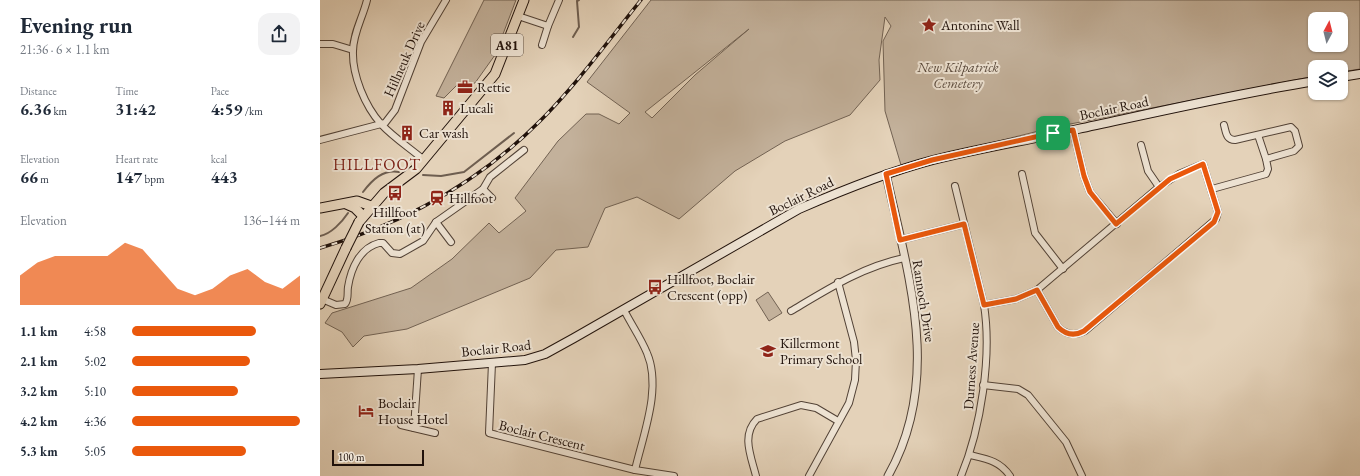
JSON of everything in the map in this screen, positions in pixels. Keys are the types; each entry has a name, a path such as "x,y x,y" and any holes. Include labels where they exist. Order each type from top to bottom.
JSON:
{"main road":[{"name":"A81","path":"321,302 361,219 384,193 411,174 424,160 495,74 524,0"},
{"path":"1348,76 1360,74"},
{"name":"Boclair Road","path":"320,374 418,369 492,363 539,357 624,310 799,209 838,191 932,160 1259,90 1308,82"},
{"path":"320,208 357,201 371,206"},
{"path":"346,204 355,208 361,219"}],"street":[{"path":"367,0 353,50 354,68 360,86 366,101 381,124 424,160"},
{"name":"Hillneuk Drive","path":"381,124 385,123 395,110 422,42 445,0"},
{"path":"542,45 559,0"},
{"path":"518,16 548,26"},
{"path":"320,44 333,44 353,50"},
{"path":"320,140 381,124"},
{"path":"1224,125 1227,137 1230,140 1258,135 1288,126 1295,131 1298,148 1266,159"},
{"path":"1073,130 1084,176 1090,192 1116,224"},
{"path":"1212,190 1266,174 1268,169 1266,159 1258,135"},
{"path":"1141,145 1148,172 1159,187"},
{"path":"321,302 336,305 345,304 348,300 350,278 356,261 362,252 379,243 383,243 392,253 400,254 423,241 436,222 483,189 490,177 524,150"},
{"path":"984,305 1016,299 1037,290 1159,187 1179,174 1203,164 1218,212 1214,222 1079,334 1068,334 1058,327 1037,290"},
{"name":"Rannoch Drive","path":"886,174 915,313 918,346 918,376 912,414 896,460 888,476"},
{"path":"1022,174 1035,233 1063,269"},
{"name":"Durness Avenue","path":"955,186 984,305 987,332 980,416 970,455 961,476"},
{"path":"483,189 492,198"},
{"path":"436,222 451,242"},
{"path":"900,240 964,224"},
{"path":"791,311 838,282 876,265 904,258"},
{"path":"809,476 835,431 838,421 849,403 852,393 856,360 854,342 838,282"},
{"path":"624,310 647,353 653,381 652,397 635,470"},
{"name":"Boclair Crescent","path":"492,363 489,433 635,470 674,476"},
{"path":"414,428 418,369"},
{"path":"983,385 1018,389 1028,394 1066,442 1082,476"},
{"path":"756,476 747,436 752,424 757,419 801,405 816,408 838,421"},
{"path":"401,425 435,433"},
{"path":"970,455 996,462 1005,469 1010,476"}],"green space":[{"path":"484,0 516,0 495,55 475,83 458,84 444,98 436,96"},
{"name":"New Kilpatrick Cemetery","path":"651,0 1360,0 1360,69 1348,71 1348,60 1308,60 1308,77 1055,127 901,165 885,111 883,41 891,26 885,17 879,60 880,80 850,115 785,141 735,171 679,219 637,197 605,208 588,247 556,250 530,278 407,329 364,336 353,347 342,332 325,323 332,313 411,288 452,259 489,223 499,233 526,211 515,198 558,141 586,114 599,114 619,124 630,113 587,82","holes":["749,29 695,75 652,118 645,112"]},
{"path":"768,292 782,313 769,321 756,300"}],"waterway":[{"path":"573,37 579,27 577,1 579,0"},
{"path":"423,175 441,176 464,172 514,133"},
{"path":"363,192 378,176 388,172 399,172"},
{"path":"320,236 332,230 348,213"}],"railway":[{"path":"320,248 381,227 410,213 465,182 492,163 516,143 554,107 580,77 641,0"}],"place":[{"name":"Antonine Wall","path":"929,25"},
{"name":"Rettie","path":"465,87"},
{"name":"Lucali","path":"448,108"},
{"name":"Car wash","path":"407,133"},
{"name":"Hillfoot Station (at)","path":"395,193"},
{"name":"Hillfoot","path":"437,198"},
{"name":"Hillfoot, Boclair Crescent (opp)","path":"655,287"},
{"name":"Killermont Primary School","path":"768,351"},
{"name":"Boclair House Hotel","path":"366,411"}],"district":[{"name":"HILLFOOT","path":"377,164"}],"route":[{"path":"1073,130 1084,176 1090,192 1116,224 1170,179 1203,164 1218,212 1218,216 1214,222 1079,334 1068,334 1058,327 1037,290 1016,299 984,305 964,224 900,240 886,174 932,160 1053,133 1073,130"}]}
